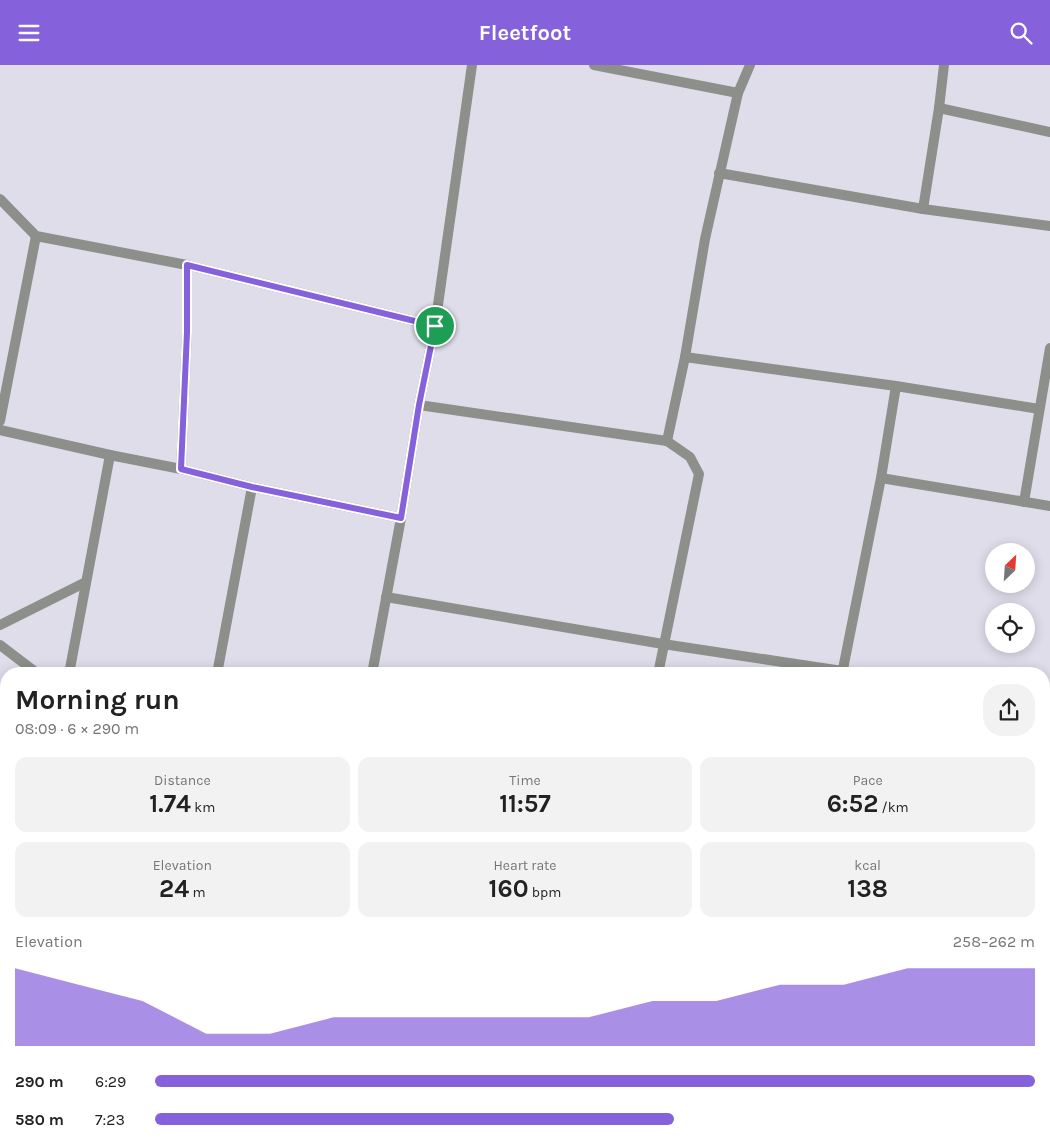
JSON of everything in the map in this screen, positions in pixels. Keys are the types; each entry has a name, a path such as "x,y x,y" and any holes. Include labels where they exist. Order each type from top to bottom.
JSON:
{"street":[{"path":"373,667 401,518 419,405 435,326 472,65"},
{"path":"594,65 738,93"},
{"path":"667,441 719,173 738,93 750,65"},
{"path":"923,209 944,65"},
{"path":"939,108 1050,132"},
{"path":"719,173 923,209 1050,226"},
{"path":"0,199 36,236 187,265 435,326"},
{"path":"0,421 36,236"},
{"path":"181,469 187,265"},
{"path":"1024,502 1050,349"},
{"path":"684,357 896,386 1039,409"},
{"path":"843,667 882,478 896,386"},
{"path":"419,405 667,441 690,457 699,474 659,667"},
{"path":"0,429 110,455 181,469 252,487 401,518"},
{"path":"70,667 110,455"},
{"path":"882,478 1050,506"},
{"path":"218,667 252,487"},
{"path":"0,625 86,582"},
{"path":"386,597 810,667"},
{"path":"0,645 29,667"}],"route":[{"path":"187,265 435,326 419,405 401,518 252,487 181,469 187,332 187,265"}]}
